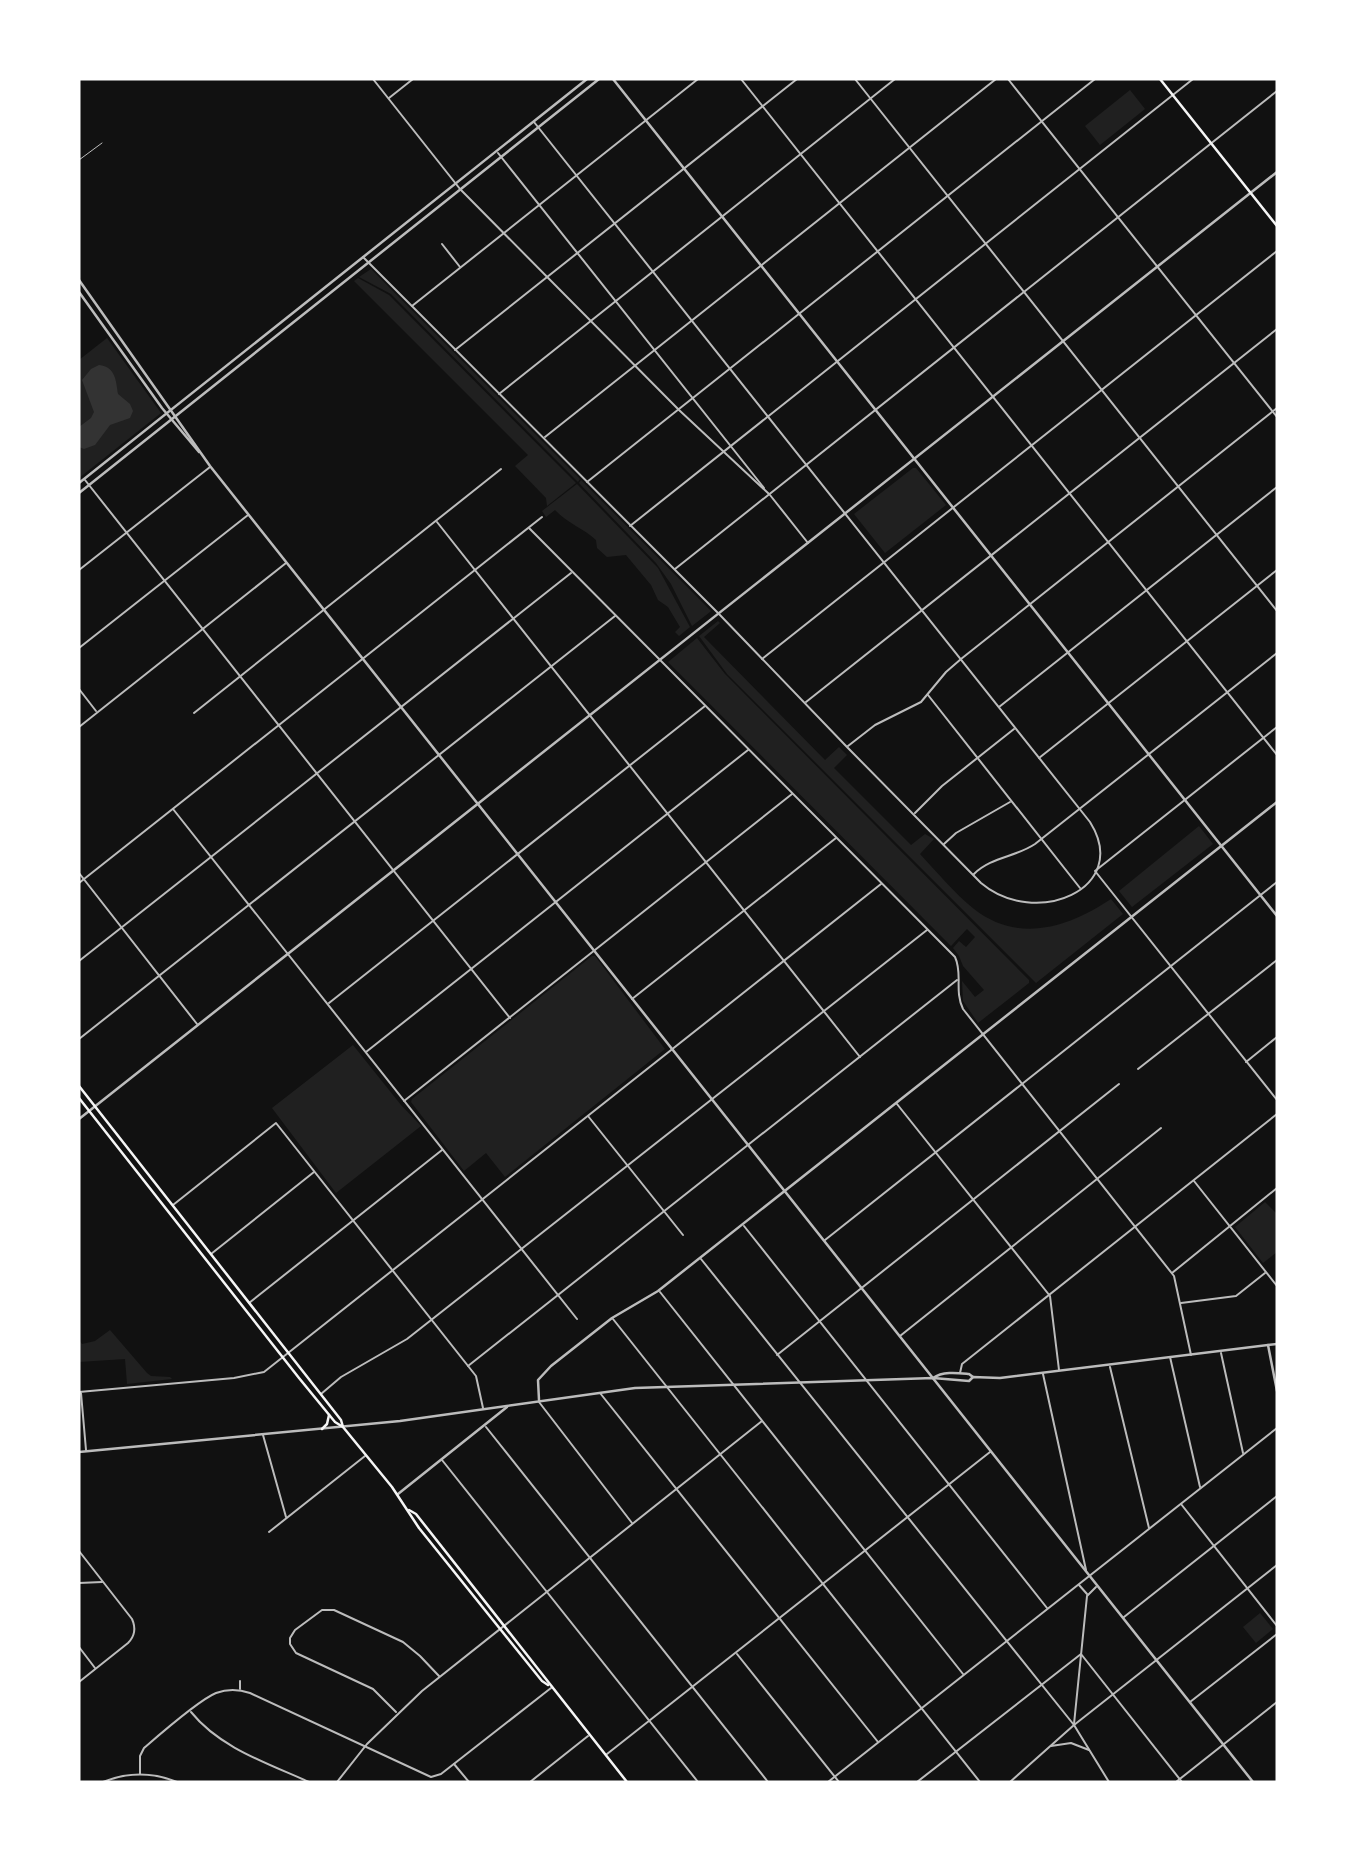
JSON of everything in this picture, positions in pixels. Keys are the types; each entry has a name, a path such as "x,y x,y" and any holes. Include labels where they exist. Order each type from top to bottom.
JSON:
{"main road":[{"path":"1160,79 1277,226"},
{"path":"79,1086 321,1394 341,1420 343,1427"},
{"path":"79,1098 329,1415 343,1427 398,1494 419,1528 499,1629 543,1683 550,1686"},
{"path":"322,1429 327,1424 329,1415"},
{"path":"409,1510 416,1514 628,1782"}],"street":[{"path":"373,79 460,189 679,410 769,494"},
{"path":"388,98 413,79"},
{"path":"79,483 587,79"},
{"path":"79,493 599,79"},
{"path":"614,79 1277,916"},
{"path":"412,306 698,79"},
{"path":"741,79 1277,755"},
{"path":"455,350 797,79"},
{"path":"855,79 1277,611"},
{"path":"499,394 895,79"},
{"path":"543,439 996,79"},
{"path":"1008,79 1277,417"},
{"path":"587,482 1095,79"},
{"path":"631,526 1194,79"},
{"path":"674,570 1277,91"},
{"path":"533,121 1092,826 1098,838 1099,855 1095,871"},
{"path":"498,152 809,543"},
{"path":"79,1119 1277,172"},
{"path":"442,244 461,267"},
{"path":"762,659 1277,251"},
{"path":"363,257 719,614 943,845 998,895 1023,903 1050,903 1081,889 1095,871 1277,727"},
{"path":"79,280 209,464"},
{"path":"79,292 167,414 1253,1782"},
{"path":"309,300 314,307"},
{"path":"805,703 1277,330"},
{"path":"248,349 253,356"},
{"path":"847,747 867,730 909,709 928,695 946,672 961,659 1277,408"},
{"path":"79,570 209,464"},
{"path":"194,713 501,469"},
{"path":"84,479 510,1018"},
{"path":"999,707 1277,487"},
{"path":"79,649 248,515"},
{"path":"79,883 542,517"},
{"path":"436,522 860,1057"},
{"path":"528,528 955,957 959,969 958,995 961,1006 1172,1273 1191,1355"},
{"path":"79,727 286,563"},
{"path":"1039,758 1277,570"},
{"path":"79,961 572,572"},
{"path":"79,1039 616,616"},
{"path":"973,875 988,864 1024,851 1042,839 1277,653"},
{"path":"79,689 97,712"},
{"path":"928,695 1081,889"},
{"path":"328,1004 705,706"},
{"path":"913,814 942,786 1015,728"},
{"path":"366,1052 749,750"},
{"path":"404,1101 793,794"},
{"path":"943,845 956,833 1011,801"},
{"path":"633,1523 539,1400 537,1384 542,1373 612,1318 658,1291 1277,802"},
{"path":"173,808 577,1319"},
{"path":"632,999 837,838"},
{"path":"1095,871 1277,1100"},
{"path":"79,873 198,1025"},
{"path":"824,1241 1277,882"},
{"path":"86,1451 80,1392 251,1376 264,1372 882,883"},
{"path":"321,1394 341,1377 407,1339 432,1320 928,929"},
{"path":"1138,1069 1277,960"},
{"path":"468,1366 958,980"},
{"path":"1246,1062 1277,1037"},
{"path":"778,1354 1119,1083"},
{"path":"897,1103 1049,1295 1059,1371"},
{"path":"960,1374 962,1364 1277,1114"},
{"path":"588,1116 683,1236"},
{"path":"172,1206 276,1123 468,1366 480,1384 483,1409"},
{"path":"900,1336 1161,1128"},
{"path":"249,1303 443,1149"},
{"path":"210,1255 314,1172"},
{"path":"1194,1181 1277,1286"},
{"path":"1172,1273 1277,1188"},
{"path":"743,1224 1048,1609"},
{"path":"700,1258 1074,1726 1109,1782"},
{"path":"1180,1303 1236,1296 1266,1272"},
{"path":"658,1291 964,1675"},
{"path":"612,1318 980,1782"},
{"path":"933,1378 960,1374 1000,1378 1277,1344"},
{"path":"1268,1345 1277,1391"},
{"path":"1220,1351 1244,1454"},
{"path":"1170,1357 1200,1488"},
{"path":"1110,1365 1149,1529"},
{"path":"1043,1373 1087,1571"},
{"path":"79,1452 343,1427 539,1400 666,1387 933,1378 969,1381 973,1377"},
{"path":"600,1393 878,1743"},
{"path":"398,1494 510,1405"},
{"path":"337,1782 364,1747 397,1713 439,1677 762,1421"},
{"path":"485,1426 768,1782"},
{"path":"828,1782 1277,1427"},
{"path":"262,1435 287,1518"},
{"path":"606,1755 991,1451"},
{"path":"269,1532 366,1455"},
{"path":"442,1460 698,1782"},
{"path":"1124,1618 1277,1496"},
{"path":"1181,1504 1277,1626"},
{"path":"79,1551 132,1619 135,1627 131,1640 79,1682"},
{"path":"1010,1782 1074,1726 1277,1565"},
{"path":"79,1583 104,1582"},
{"path":"1078,1585 1087,1596"},
{"path":"1074,1726 1087,1596 1098,1585"},
{"path":"397,1713 373,1689 296,1653 290,1646 290,1638 295,1630 322,1610 334,1610 403,1643 421,1656 439,1677"},
{"path":"1190,1702 1277,1634"},
{"path":"79,1647 96,1668"},
{"path":"736,1653 839,1782"},
{"path":"917,1782 1081,1654"},
{"path":"1081,1654 1181,1781"},
{"path":"239,1690 240,1681"},
{"path":"140,1774 140,1756 144,1748 213,1695 239,1690 427,1776 438,1776 550,1686"},
{"path":"1176,1782 1181,1781 1277,1702"},
{"path":"190,1712 220,1740 309,1782"},
{"path":"530,1782 589,1735"},
{"path":"1051,1746 1073,1743 1090,1751"},
{"path":"454,1764 469,1782"},
{"path":"103,1782 140,1774 155,1775 177,1782"}],"lane":[{"path":"79,160 102,143"}],"shaded area":[{"path":"1130,90 1145,109 1100,145 1085,126"},
{"path":"371,269 580,479 578,482 391,294 359,277"},
{"path":"358,278 389,295 576,483 547,506 546,498 515,466 528,455 354,281"},
{"path":"107,338 161,413 79,478 79,360"},
{"path":"99,365 112,372 118,394 130,404 133,411 130,418 110,425 95,445 84,449 79,447 79,427 91,418 94,412 82,380 91,369"},
{"path":"916,468 946,505 885,553 854,514"},
{"path":"581,480 710,612 692,626 671,584 656,563 579,483"},
{"path":"577,484 658,568 690,627 679,636 675,632 680,627 668,607 658,600 651,585 626,555 607,557 597,548 596,540 555,510 546,517 542,511"},
{"path":"718,621 720,623 704,637 825,760 839,747 847,755 834,768 911,845 925,834 934,839 920,854 974,909 991,920 1026,929 1061,924 1111,899 1123,914 1036,983 727,674 699,636"},
{"path":"697,638 725,674 1029,980 1029,983 978,1023 963,1001 962,981 975,997 984,990 963,966 953,948 959,941 966,947 975,937 967,929 951,946 668,662"},
{"path":"1199,826 1213,844 1132,907 1119,891"},
{"path":"595,956 665,1049 505,1177 486,1153 464,1171 411,1102 412,1099"},
{"path":"353,1045 421,1126 336,1193 272,1108"},
{"path":"1265,1202 1277,1214 1277,1252 1263,1263 1235,1227"},
{"path":"110,1330 147,1373 172,1379 127,1384 125,1359 79,1362 79,1340 82,1344 95,1341"},
{"path":"1260,1613 1273,1629 1256,1643 1243,1627"}]}
